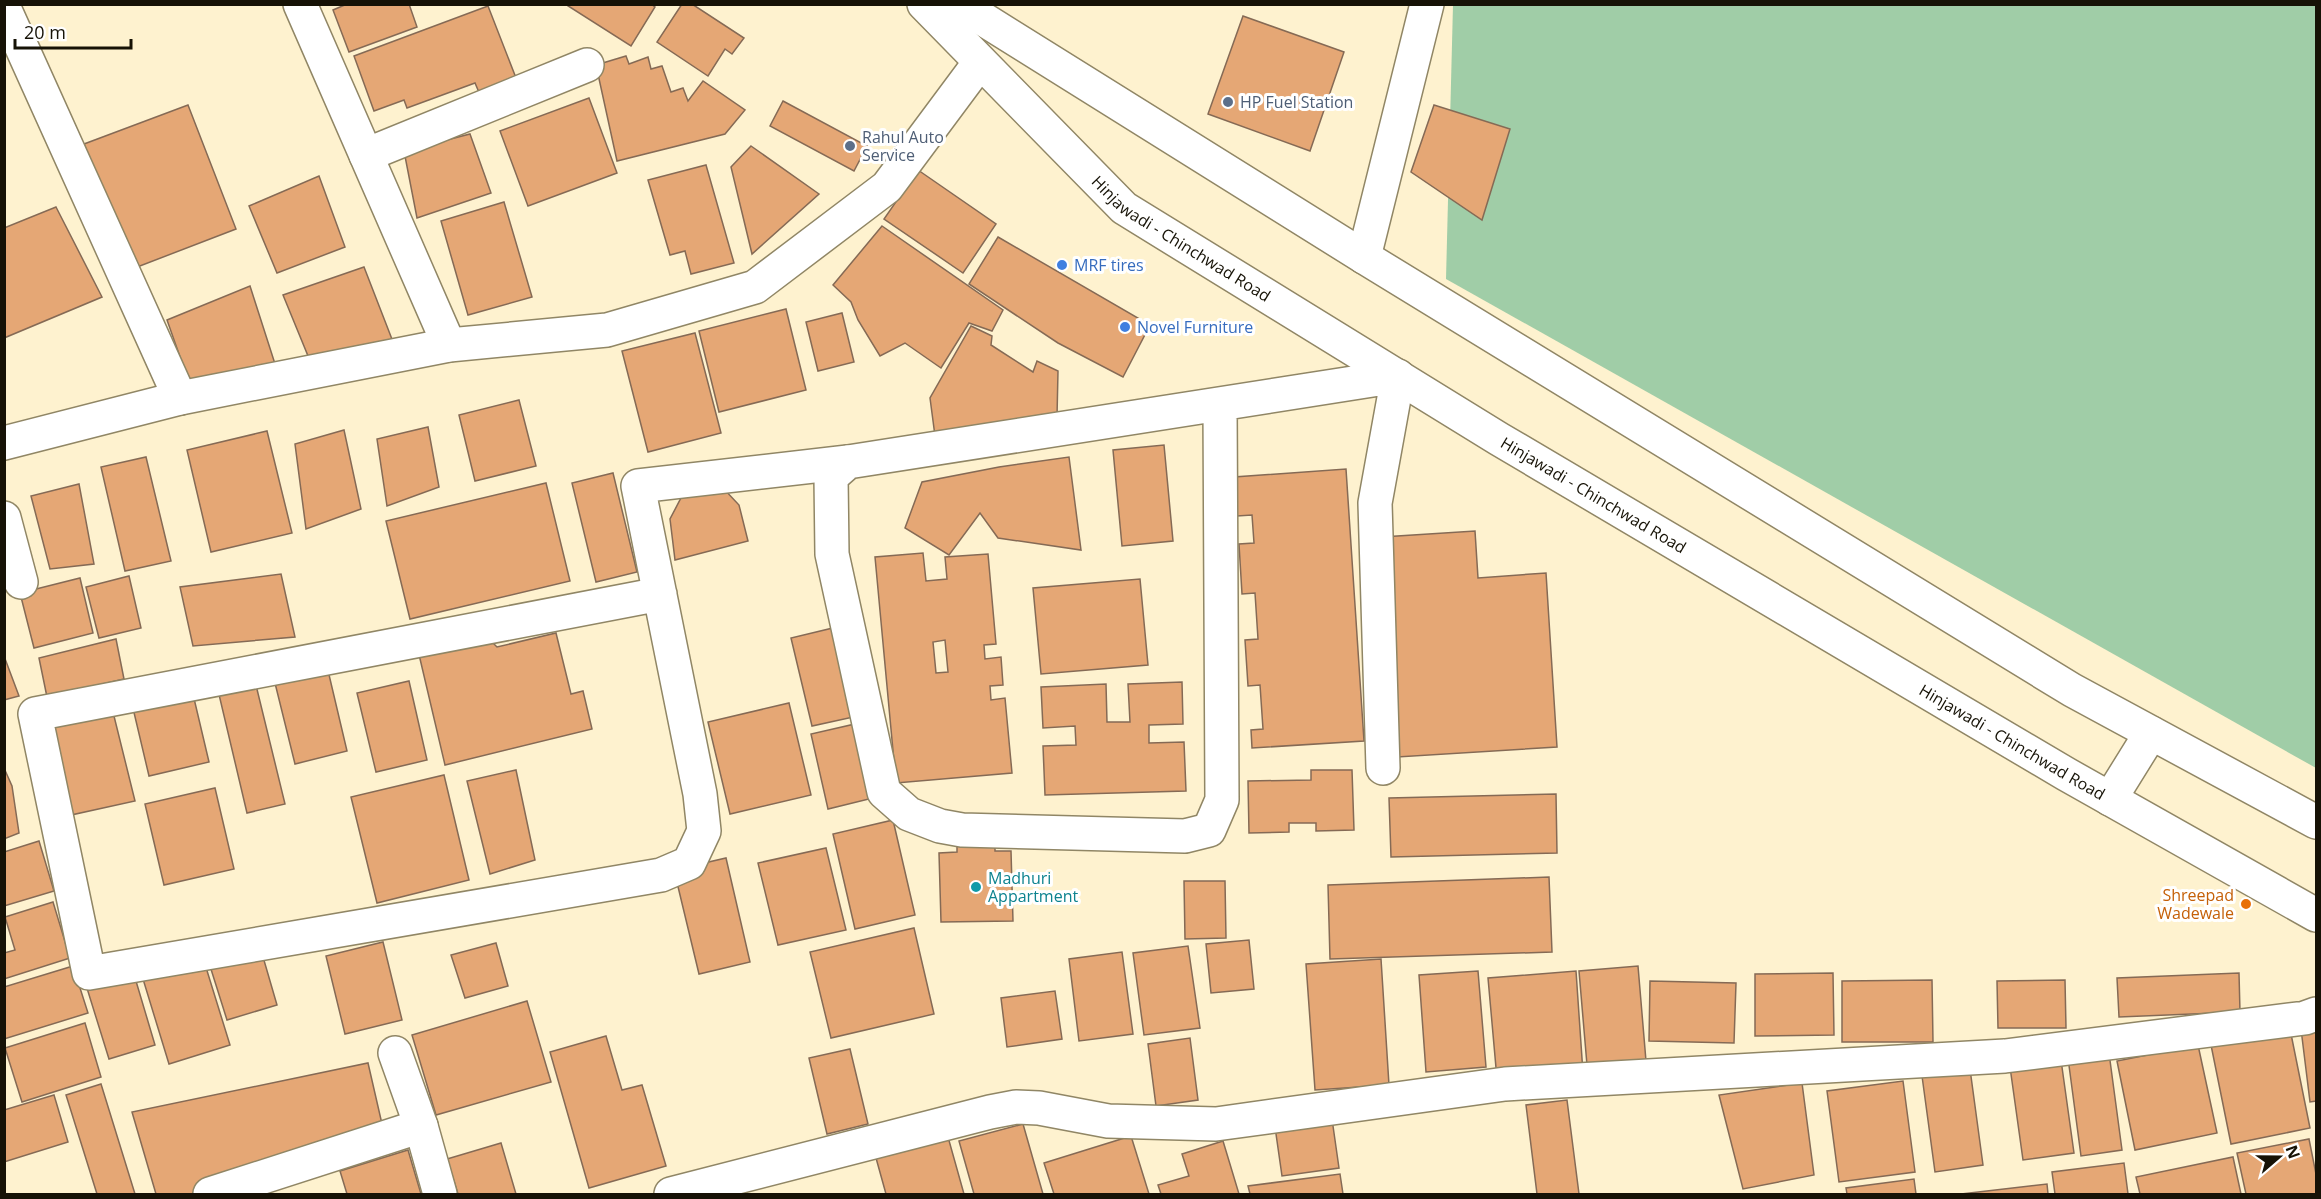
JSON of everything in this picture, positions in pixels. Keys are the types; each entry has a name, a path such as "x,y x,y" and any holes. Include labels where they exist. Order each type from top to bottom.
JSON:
{"street":[{"path":"300,4 449,345"},
{"name":"Hinjawadi - Chinchwad Road","path":"924,4 1124,208 1499,439 2110,799 2316,915"},
{"path":"958,4 1364,257 2072,690 2316,822"},
{"path":"1364,257 1427,4"},
{"path":"4,8 180,398"},
{"path":"4,443 180,398 449,345 607,330 754,287 887,187 980,62"},
{"path":"366,155 587,65"},
{"path":"660,594 35,714 89,973 661,875 689,863 704,831 700,794 660,594 638,486 848,462 1398,376 1375,503 1383,768"},
{"path":"848,462 831,477 832,555 884,792 909,814 940,826 962,830 1185,836 1209,830 1222,800 1220,405"},
{"path":"4,518 21,582"},
{"path":"2110,799 2151,733"},
{"path":"671,1194 1016,1107 1039,1108 1108,1121 1216,1124 1505,1084 2005,1056 2212,1031 2305,1018 2316,1014"},
{"path":"395,1053 421,1126 440,1194"},
{"path":"210,1194 421,1126"}],"green space":[{"path":"1453,5 2316,5 2316,768 1446,279"}],"building":[{"path":"347,4 409,4 417,27 349,52 333,10"},
{"path":"565,4 651,4 655,7 631,46"},
{"path":"682,4 692,4 744,38 732,54 725,49 708,76 657,42"},
{"path":"488,6 518,83 481,97 475,83 407,108 404,100 374,111 354,56"},
{"path":"1243,16 1344,52 1310,151 1208,114"},
{"path":"626,56 629,64 648,57 651,69 662,66 671,92 683,88 688,101 703,81 745,110 725,134 617,161 596,65"},
{"path":"589,98 617,173 528,206 500,131"},
{"path":"783,101 867,146 854,171 770,126"},
{"path":"188,105 236,229 132,269 84,144"},
{"path":"1434,105 1510,129 1482,220 1411,172"},
{"path":"470,134 491,193 417,218 404,151"},
{"path":"751,146 819,194 752,254 731,167"},
{"path":"706,165 734,263 691,274 685,251 670,255 648,180"},
{"path":"918,170 996,224 963,273 884,219"},
{"path":"319,176 345,247 277,273 249,206"},
{"path":"504,202 532,297 468,315 441,221"},
{"path":"56,207 102,297 4,338 4,228"},
{"path":"882,226 1003,310 992,331 969,323 941,368 905,343 880,356 858,320 851,302 833,285"},
{"path":"998,237 1150,325 1123,377 1058,343 969,284"},
{"path":"364,267 395,347 313,368 283,295"},
{"path":"250,286 276,367 192,391 167,320"},
{"path":"786,309 806,390 719,412 699,331"},
{"path":"842,313 854,362 818,371 806,322"},
{"path":"971,326 992,336 991,345 1033,372 1037,361 1058,371 1057,417 935,436 930,398"},
{"path":"695,333 721,433 648,452 622,351"},
{"path":"519,400 536,466 475,481 459,415"},
{"path":"428,427 439,487 387,506 377,439"},
{"path":"344,430 361,509 306,529 295,444"},
{"path":"267,431 292,533 211,552 187,450"},
{"path":"1164,445 1173,541 1122,546 1113,450"},
{"path":"146,457 171,561 125,571 101,467"},
{"path":"1069,457 1081,550 998,538 980,513 949,555 905,528 922,482 999,467"},
{"path":"1346,469 1364,741 1252,748 1251,730 1263,729 1260,685 1248,686 1245,640 1258,639 1255,593 1242,594 1239,544 1254,543 1252,515 1237,516 1234,477"},
{"path":"613,473 637,572 596,582 572,483"},
{"path":"546,483 570,581 410,619 386,521"},
{"path":"79,484 94,564 50,569 31,496"},
{"path":"723,488 739,505 748,541 675,560 670,519 682,496"},
{"path":"1475,531 1478,578 1546,573 1557,747 1397,757 1382,537"},
{"path":"923,553 926,581 947,579 945,557 988,554 996,644 984,645 985,659 1001,657 1003,685 990,686 991,700 1005,698 1012,773 896,783 875,557","holes":["945,640 948,672 936,673 933,642"]},
{"path":"281,574 295,637 193,646 180,587"},
{"path":"129,576 141,628 99,638 86,587"},
{"path":"80,578 93,633 34,648 20,593"},
{"path":"1140,579 1148,665 1041,674 1033,588"},
{"path":"837,627 858,716 812,726 791,638"},
{"path":"556,633 571,694 583,691 592,729 445,765 417,646 484,634 497,647"},
{"path":"116,639 124,679 47,697 39,658"},
{"path":"4,656 19,696 4,700"},
{"path":"326,662 347,751 295,764 273,675"},
{"path":"254,677 285,804 247,813 217,686"},
{"path":"409,681 427,760 376,772 357,693"},
{"path":"1182,682 1183,724 1149,725 1149,743 1184,742 1186,791 1045,795 1043,746 1076,745 1075,726 1043,728 1041,687 1106,684 1107,722 1130,722 1128,684"},
{"path":"192,690 209,762 149,776 132,704"},
{"path":"789,703 811,795 730,814 708,722"},
{"path":"112,708 135,801 71,815 49,723"},
{"path":"855,724 873,798 828,809 811,734"},
{"path":"4,768 12,786 19,833 4,839"},
{"path":"516,770 535,860 490,874 467,781"},
{"path":"1311,770 1352,770 1354,830 1316,831 1316,823 1289,823 1289,832 1249,833 1248,781 1311,780"},
{"path":"444,775 469,880 377,903 351,797"},
{"path":"215,788 234,869 164,885 145,804"},
{"path":"1556,794 1557,853 1391,857 1389,798"},
{"path":"893,820 915,915 855,929 833,834"},
{"path":"39,841 54,891 4,906 4,852"},
{"name":"Madhuri Appartment","path":"995,843 995,851 1011,851 1013,921 941,922 939,853 957,852 957,844"},
{"path":"826,848 846,930 778,945 758,863"},
{"path":"726,858 750,962 699,974 674,870"},
{"path":"1549,877 1552,952 1330,959 1328,885"},
{"path":"1184,881 1225,881 1226,938 1185,939"},
{"path":"53,902 70,958 4,979 4,953 15,950 5,917"},
{"path":"914,928 934,1014 831,1038 810,952"},
{"path":"1249,940 1254,989 1211,993 1206,944"},
{"path":"383,942 402,1020 345,1034 326,956"},
{"path":"496,943 508,986 465,998 451,955"},
{"path":"1188,946 1200,1028 1144,1035 1133,953"},
{"path":"261,950 277,1005 227,1020 210,966"},
{"path":"1122,952 1133,1034 1079,1041 1069,959"},
{"path":"1381,959 1389,1085 1315,1090 1306,964"},
{"path":"204,961 230,1045 169,1064 143,979"},
{"path":"73,966 88,1013 4,1039 4,987"},
{"path":"1638,966 1646,1061 1587,1065 1579,971"},
{"path":"133,971 155,1045 109,1059 86,985"},
{"path":"1478,971 1486,1067 1426,1072 1419,975"},
{"path":"1576,971 1583,1073 1497,1079 1488,978"},
{"path":"1833,973 1834,1035 1755,1036 1755,974"},
{"path":"2239,973 2240,1012 2119,1017 2117,978"},
{"path":"1932,980 1933,1042 1842,1042 1842,981"},
{"path":"2065,980 2066,1028 1998,1028 1997,981"},
{"path":"1650,981 1736,983 1734,1043 1649,1041"},
{"path":"1055,991 1062,1039 1007,1047 1001,998"},
{"path":"527,1001 551,1082 436,1115 412,1035"},
{"path":"85,1023 101,1077 22,1102 5,1048"},
{"path":"2316,1027 2316,1101 2310,1102 2301,1029"},
{"path":"2290,1029 2310,1128 2231,1144 2211,1045"},
{"path":"606,1036 622,1090 642,1085 666,1166 589,1188 550,1052"},
{"path":"1190,1038 1198,1100 1156,1106 1148,1044"},
{"path":"2198,1045 2217,1133 2135,1150 2117,1061"},
{"path":"850,1049 868,1124 827,1134 809,1058"},
{"path":"2109,1053 2122,1150 2081,1156 2068,1058"},
{"path":"2061,1060 2074,1153 2023,1160 2010,1067"},
{"path":"368,1063 385,1137 193,1194 156,1194 132,1112"},
{"path":"1970,1069 1983,1165 1935,1172 1922,1076"},
{"path":"1903,1081 1915,1172 1839,1182 1827,1091"},
{"path":"1802,1083 1814,1175 1743,1189 1719,1095"},
{"path":"101,1084 135,1194 97,1194 66,1095"},
{"path":"54,1095 68,1142 4,1162 4,1110"},
{"path":"1567,1100 1579,1194 1537,1194 1526,1105"},
{"path":"1332,1119 1339,1168 1282,1176 1275,1127"},
{"path":"1023,1124 1043,1194 974,1194 959,1141"},
{"path":"1131,1136 1149,1194 1054,1194 1044,1163"},
{"path":"948,1137 964,1194 886,1194 876,1158"},
{"path":"2309,1139 2316,1174 2316,1194 2246,1194 2237,1153"},
{"path":"1223,1141 1239,1194 1161,1194 1158,1185 1189,1176 1182,1154"},
{"path":"501,1143 516,1194 458,1194 447,1159"},
{"path":"408,1150 421,1194 347,1194 340,1171"},
{"path":"2233,1157 2241,1194 2140,1194 2136,1177"},
{"path":"2124,1163 2128,1194 2055,1194 2052,1172"},
{"path":"1340,1174 1343,1194 1250,1194 1248,1186"},
{"path":"1914,1179 1916,1194 1847,1194 1846,1188"},
{"path":"2047,1184 2048,1194 1961,1194"}],"place":[{"name":"HP Fuel Station","path":"1228,102"},
{"name":"Rahul Auto Service","path":"850,146"},
{"name":"MRF tires","path":"1062,265"},
{"name":"Novel Furniture","path":"1125,327"},
{"name":"Madhuri Appartment","path":"976,887"},
{"name":"Shreepad Wadewale","path":"2246,904"}]}
